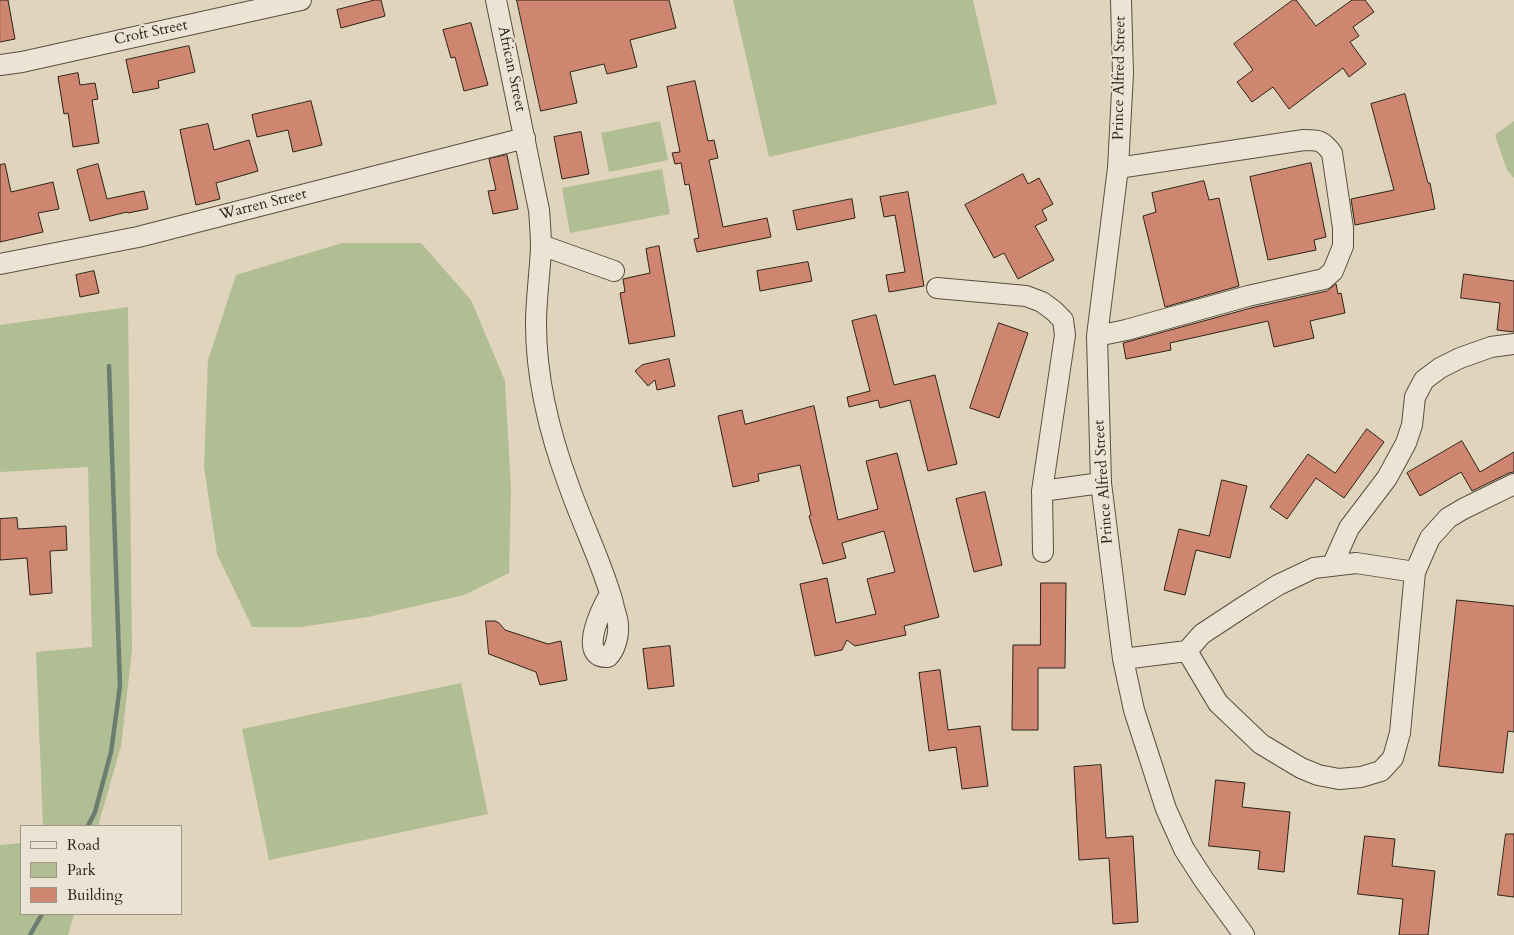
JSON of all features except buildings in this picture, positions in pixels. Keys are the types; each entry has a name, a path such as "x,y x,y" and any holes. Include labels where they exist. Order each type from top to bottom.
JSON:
{"street":[{"name":"Croft Street","path":"0,65 22,62 301,0"},
{"name":"African Street","path":"496,0 539,210 541,245 536,324 538,355 544,394 556,451 599,560 610,594"},
{"name":"Prince Alfred Street","path":"1121,0 1123,73 1118,168 1097,336 1101,483 1123,659 1134,710 1166,809 1184,849 1244,935"},
{"name":"Warren Street","path":"0,264 138,237 525,138"},
{"path":"1097,336 1126,330 1248,296 1324,279 1333,271 1343,246 1343,228 1332,153 1325,144 1318,140 1304,140 1118,168"},
{"path":"541,245 614,271"},
{"path":"937,288 1026,296 1042,302 1063,320 1065,335 1042,491 1043,552"},
{"path":"1332,566 1349,528 1387,478 1406,443 1412,425 1415,397 1424,380 1440,368 1460,358 1491,347 1514,344"},
{"path":"1042,491 1101,483"},
{"path":"1187,651 1218,703 1261,744 1301,768 1318,775 1340,779 1361,778 1381,771 1393,758 1400,733 1416,572 1430,538 1448,518 1463,508 1514,484"},
{"path":"1123,659 1187,651 1202,634 1278,585 1314,568 1356,563 1416,572"}],"green space":[{"path":"733,0 973,0 997,104 769,157"},
{"path":"660,121 668,160 609,172 601,133"},
{"path":"1514,121 1514,178 1507,170 1495,135"},
{"path":"662,169 670,214 570,233 562,188"},
{"path":"342,243 421,243 471,300 505,381 511,489 509,573 464,595 368,617 301,627 252,627 217,554 204,467 208,360 236,275"},
{"path":"128,307 132,650 121,746 98,825 43,825 36,652 92,647 88,467 0,472 0,325"},
{"path":"461,683 488,814 269,860 242,729"},
{"path":"20,843 20,915 74,915 68,935 0,935 0,845"}],"waterway":[{"path":"88,825 95,812 111,752 120,686 109,366"},
{"path":"30,935 41,915"}]}
